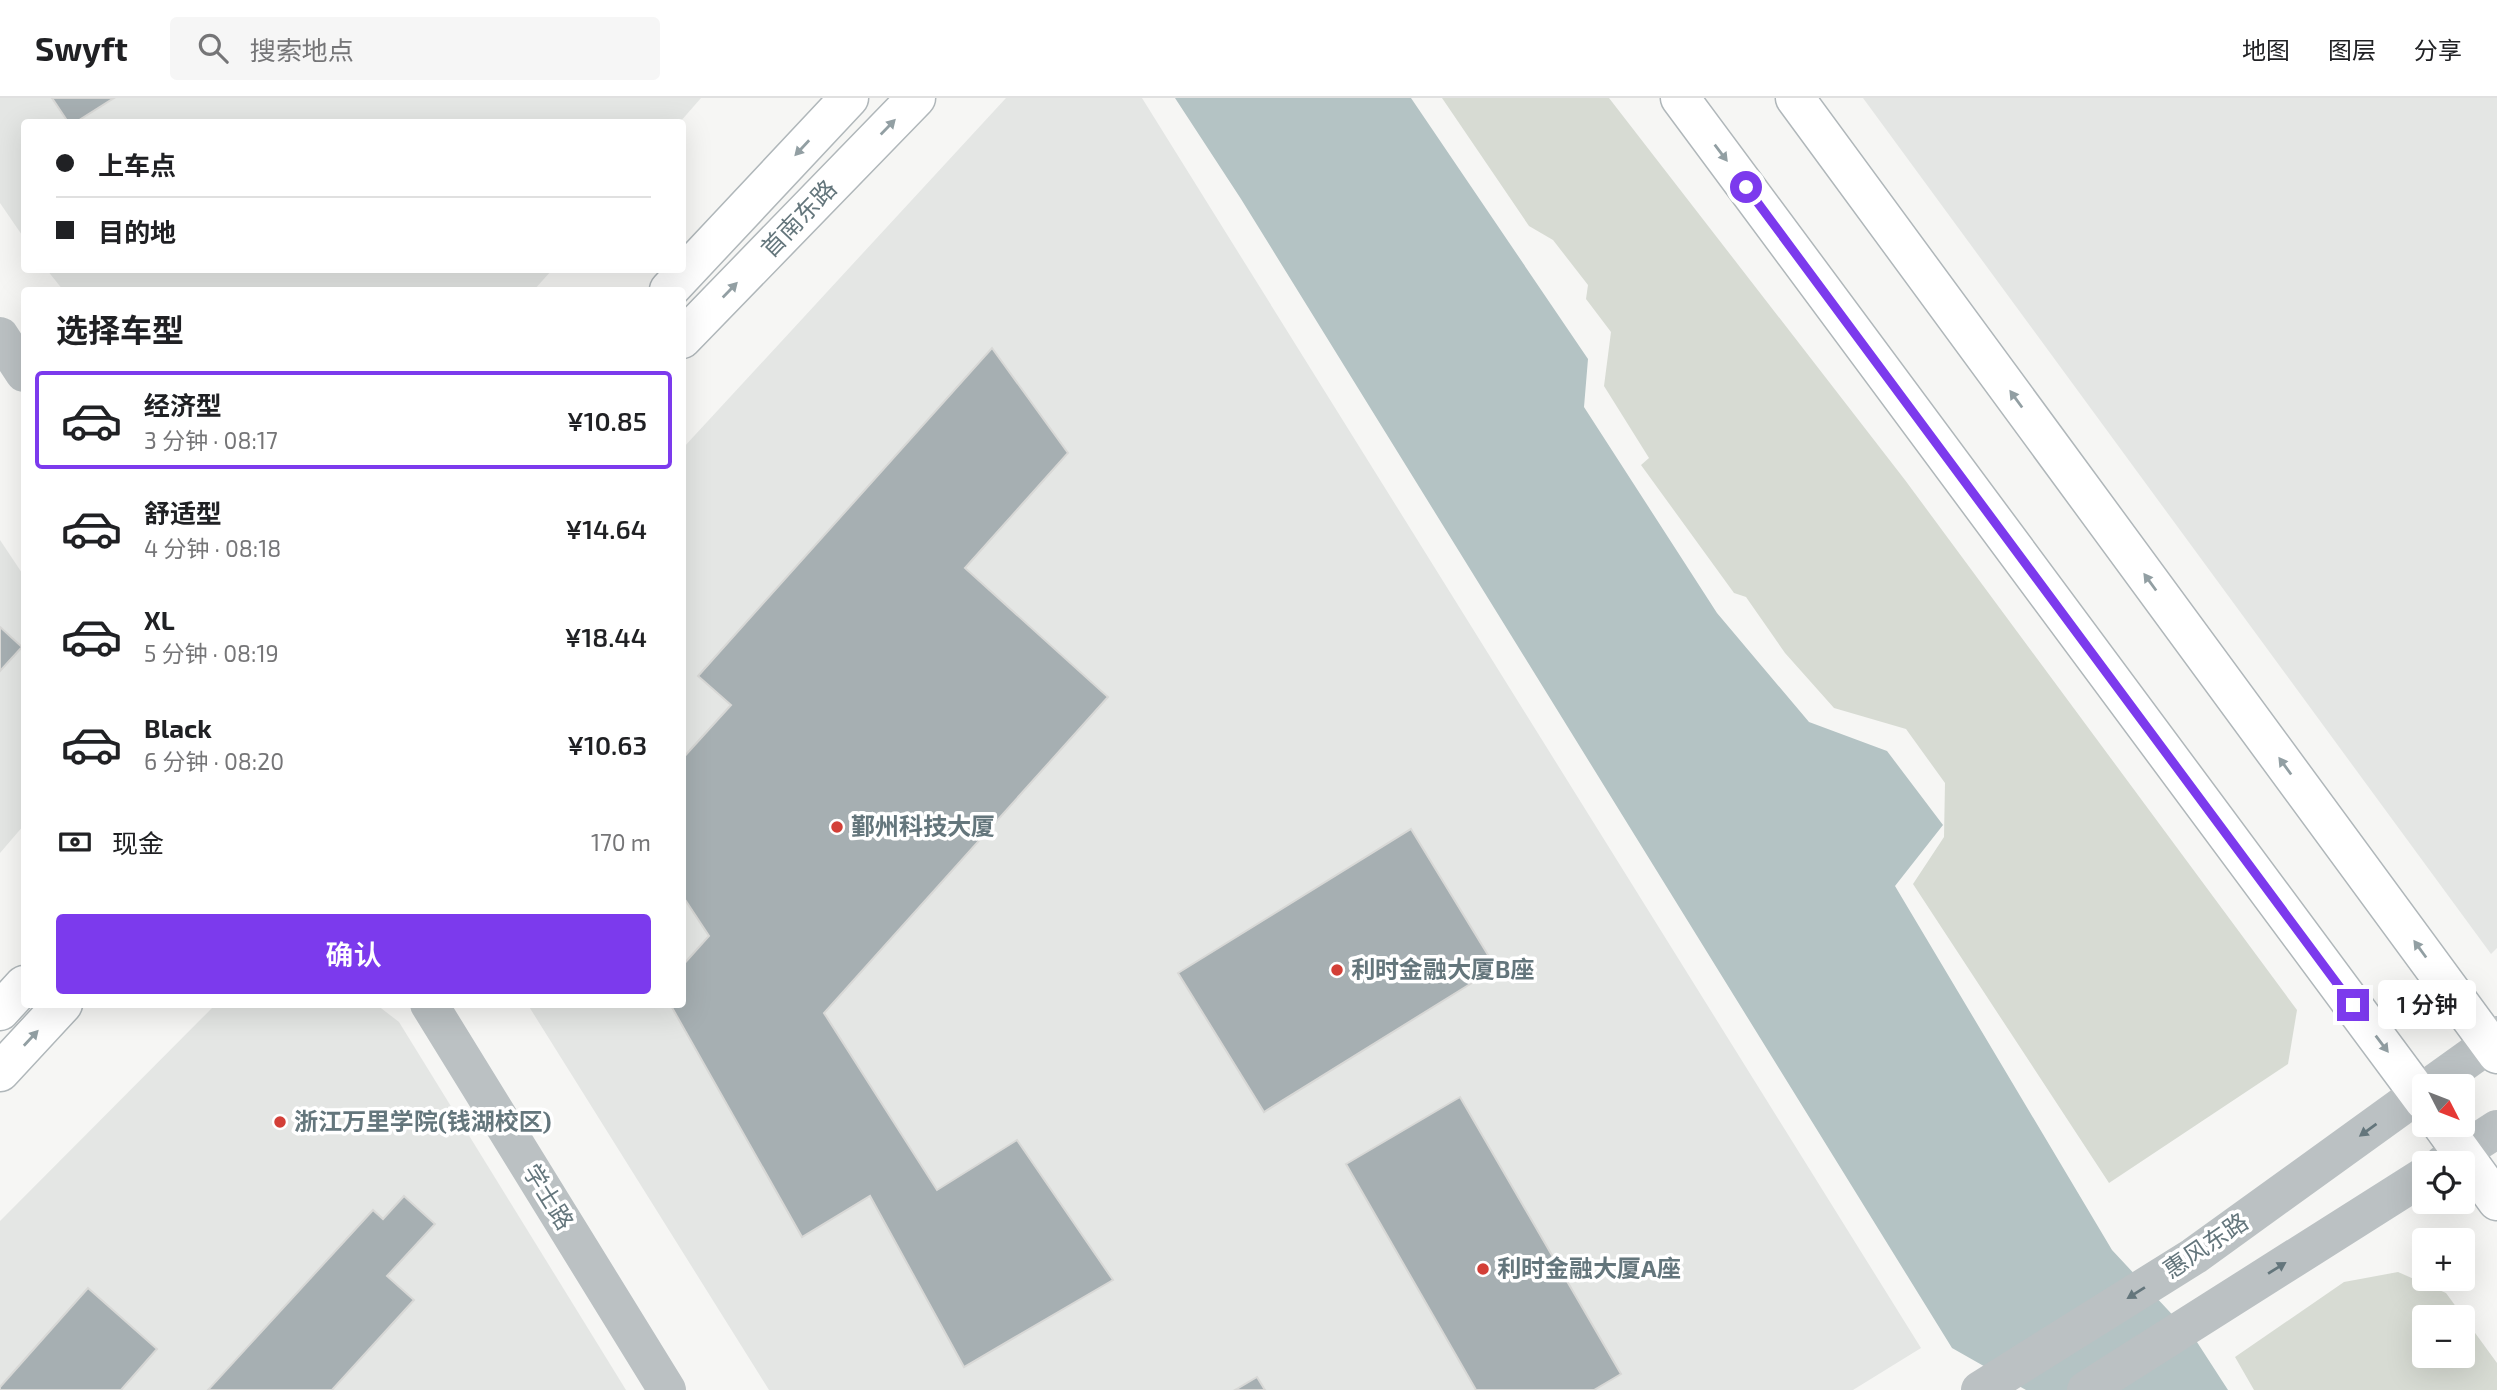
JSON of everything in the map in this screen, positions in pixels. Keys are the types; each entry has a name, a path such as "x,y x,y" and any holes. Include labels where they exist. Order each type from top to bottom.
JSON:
{"main road":[{"name":"首南东路","path":"686,272 849,98"},
{"name":"首南东路","path":"686,335 916,98"},
{"path":"1680,98 2412,1077"},
{"path":"1795,98 2494,1044"},
{"name":"首南东路","path":"672,287 685,273"},
{"path":"0,1011 21,988"},
{"path":"0,1072 58,1008"},
{"path":"2448,1147 2497,1200"}],"street":[{"path":"0,336 21,368"},
{"name":"学士路","path":"431,1008 667,1390"},
{"name":"惠风东路","path":"2451,1074 2494,1044"},
{"name":"惠风东路","path":"1980,1390 2194,1256 2412,1102"},
{"path":"2448,1147 2497,1129"},
{"path":"2086,1390 2412,1184"}],"shaded area":[{"path":"0,98 701,98 683,119 21,119 21,234 0,203"},
{"path":"1006,98 1142,98 1921,1348 1853,1390 769,1390 530,1008 686,1008 686,445"},
{"path":"1175,98 1411,98 1588,359 1584,407 1717,613 1809,722 1887,751 1943,825 1895,886 2112,1250 2195,1339 2228,1390 2026,1390 1952,1348 1241,199"},
{"path":"1442,98 1609,98 1905,480 2297,1010 2288,1064 2109,1183 1913,884 1944,837 1945,783 1906,729 1834,708 1785,653 1746,597 1734,593 1641,465 1649,458 1604,386 1611,332 1586,299 1588,285 1553,240 1529,226"},
{"path":"1863,98 2497,98 2497,948 2491,954"},
{"path":"49,273 549,273 537,287 61,287"},
{"path":"0,540 21,572 21,828 0,853"},
{"name":"浙江万里学院(钱湖校区)","path":"212,1008 381,1008 399,1022 626,1390 0,1390 0,1221"},
{"path":"2398,1272 2412,1278 2412,1291 2441,1291 2455,1305 2412,1305 2412,1368 2475,1368 2475,1333 2497,1363 2497,1390 2254,1390 2235,1357 2344,1282"}],"building":[{"path":"52,98 114,98 81,119 66,119"},
{"name":"鄞州科技大厦","path":"992,348 1068,453 965,568 1108,697 824,1013 937,1190 1017,1140 1113,1280 964,1367 870,1196 802,1237 672,1008 686,1008 686,962 709,936 686,901 686,755 731,705 698,676"},
{"path":"0,627 21,648 0,671"},
{"name":"利时金融大厦B座","path":"1411,829 1496,968 1264,1112 1178,973"},
{"name":"利时金融大厦A座","path":"1460,1097 1621,1374 1594,1390 1476,1390 1346,1164"},
{"path":"404,1196 435,1224 387,1276 414,1300 332,1390 208,1390 373,1210 383,1219"},
{"path":"88,1288 157,1349 121,1390 0,1390 0,1387"},
{"path":"1257,1377 1265,1390 1235,1390"}],"place":[{"name":"鄞州科技大厦","path":"837,827"},
{"name":"利时金融大厦B座","path":"1337,970"},
{"name":"浙江万里学院(钱湖校区)","path":"280,1122"},
{"name":"利时金融大厦A座","path":"1483,1269"}],"route":[{"path":"1746,187 2353,1005"}]}
